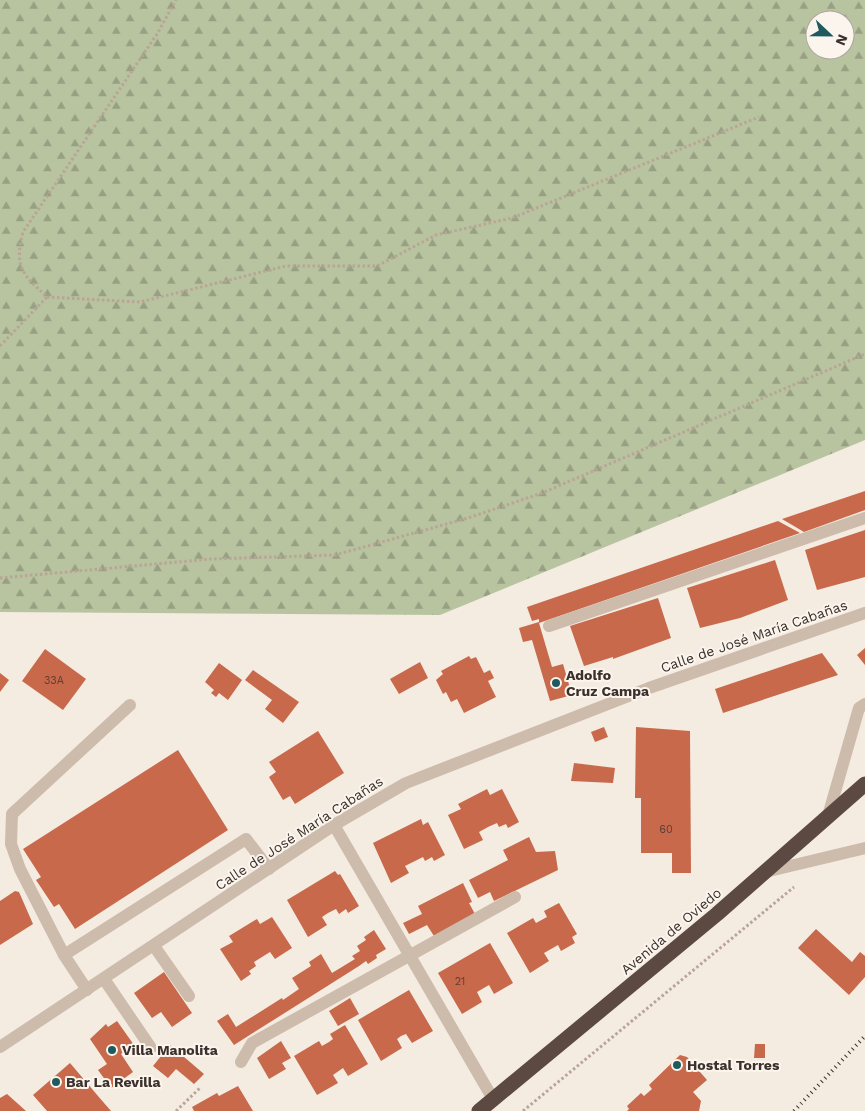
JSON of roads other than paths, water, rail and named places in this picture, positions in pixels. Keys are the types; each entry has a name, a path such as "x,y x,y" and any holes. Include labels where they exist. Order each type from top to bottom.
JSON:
{"highway":[{"name":"Avenida de Oviedo","path":"479,1111 765,872 865,784"}],"street":[{"path":"549,626 865,518"},
{"name":"Calle de José María Cabañas","path":"0,1047 334,825 384,795 434,770 658,685 865,613"},
{"path":"828,816 859,708 865,704"},
{"path":"87,990 64,955 29,887 14,852 11,844 12,814 130,705"},
{"path":"334,825 493,1099"},
{"path":"64,955 246,839 269,869"},
{"path":"765,872 865,848"},
{"path":"241,1062 252,1043 411,956 515,896"},
{"path":"154,946 189,996"},
{"path":"104,979 151,1048"}],"railway":[{"path":"794,1111 865,1036"}],"place":[{"name":"Adolfo Cruz Campa","path":"556,683"},
{"name":"Villa Manolita","path":"112,1050"},
{"name":"Hostal Torres","path":"677,1065"},
{"name":"Bar La Revilla","path":"56,1082"}]}
